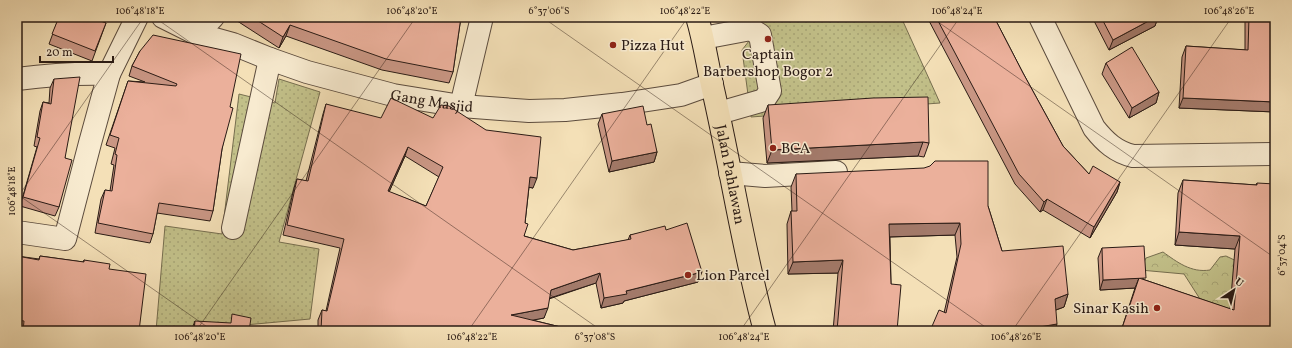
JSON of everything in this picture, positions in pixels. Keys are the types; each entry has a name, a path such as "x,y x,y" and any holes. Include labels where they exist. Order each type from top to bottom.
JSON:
{"main road":[{"name":"Jalan Pahlawan","path":"698,17 758,307 765,331"}],"street":[{"path":"17,232 65,239 109,74 137,17"},
{"name":"Gang Masjid","path":"163,17 197,34 233,44 270,59 365,89 420,100 461,106 529,111 566,110 674,96 712,84"},
{"path":"197,34 213,17"},
{"path":"461,106 482,17"},
{"path":"1040,17 1094,128 1105,141 1124,154 1133,156 1275,154"},
{"path":"703,38 751,30 760,35 770,91 764,100 719,113"},
{"path":"233,228 270,59"},
{"path":"17,79 63,74 109,74"},
{"path":"730,173 765,176 858,171"}],"green space":[{"path":"773,17 901,17 940,103 751,117 742,50 749,41 746,21"},
{"path":"279,79 320,92 279,242 319,249 310,319 180,331 156,331 165,226 222,234 239,94 275,103"},
{"path":"1163,252 1185,266 1197,270 1210,270 1220,257 1226,256 1249,267 1264,311 1275,324 1275,331 1207,310 1184,274 1140,270 1146,258"}],"building":[{"path":"59,17 90,17 106,23 95,51 52,34"},
{"path":"252,17 461,17 453,72 386,59 290,25 283,37"},
{"path":"936,17 994,17 1063,146 1089,174 1093,166 1120,182 1094,227 1047,199 1044,202 1019,174"},
{"path":"1101,17 1156,17 1113,40"},
{"path":"1249,17 1275,17 1275,102 1183,98 1186,46 1248,50"},
{"path":"153,35 241,54 230,107 233,108 222,149 213,211 159,203 153,234 98,223 105,190 112,191 117,155 115,154 119,138 110,135 128,81 176,86 177,84 132,66 140,51"},
{"path":"1132,47 1159,92 1132,108 1106,63"},
{"path":"80,77 65,158 72,160 59,207 23,197 40,138 37,137 43,102 51,104 54,79"},
{"path":"928,97 929,143 923,142 772,150 768,105 873,98"},
{"path":"391,98 433,118 441,105 449,106 486,130 541,137 537,178 530,177 525,223 528,224 524,236 573,250 631,239 630,235 665,226 666,230 687,223 702,272 626,291 627,294 604,298 600,273 551,290 548,308 511,315 577,331 321,331 322,310 327,311 344,239 287,225 297,179 308,181 326,104 381,118","holes":["408,147 443,167 426,206 388,191"]},
{"path":"643,106 647,125 651,124 657,152 612,161 602,114"},
{"path":"935,161 988,161 988,206 1002,251 1063,246 1068,294 1055,299 1057,324 1016,331 930,331 939,310 946,313 961,244 960,223 889,224 891,284 901,285 897,331 837,331 843,260 793,262 791,211 797,211 796,174 924,168 930,166"},
{"path":"1183,180 1257,185 1257,183 1275,184 1275,265 1270,327 1275,329 1275,331 1121,331 1139,278 1234,310 1240,236 1179,232"},
{"path":"1144,246 1146,278 1103,280 1102,248"},
{"path":"17,256 39,260 40,256 84,262 84,260 110,264 109,269 146,274 139,331 23,331 24,321 17,320"},
{"path":"232,314 251,318 249,331 194,331 195,321 231,323"},
{"path":"289,329 301,331 288,331"}],"place":[{"name":"Captain Barbershop Bogor 2","path":"768,39"},
{"name":"Pizza Hut","path":"613,45"},
{"name":"BCA","path":"773,148"},
{"name":"Lion Parcel","path":"688,275"},
{"name":"Sinar Kasih","path":"1157,308"}]}
